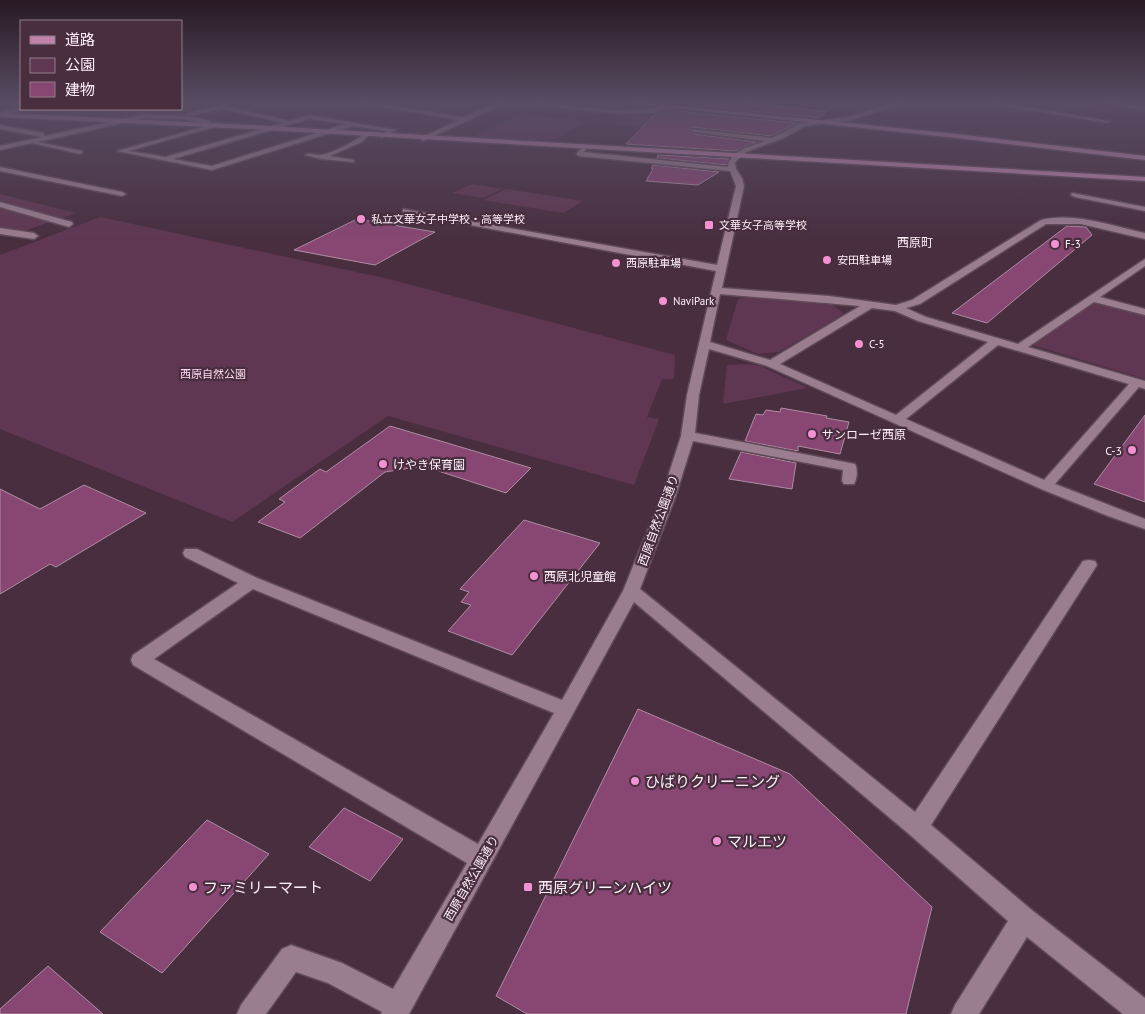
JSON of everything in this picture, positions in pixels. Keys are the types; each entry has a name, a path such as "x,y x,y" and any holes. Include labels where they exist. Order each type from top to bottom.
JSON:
{"main road":[{"path":"590,148 1145,179"},
{"path":"1058,148 1145,158"}],"street":[{"path":"61,148 80,152"},
{"path":"130,148 120,151 212,168 274,148"},
{"path":"164,159 200,148"},
{"path":"321,157 342,148"},
{"path":"584,148 579,154 732,169 732,162 736,156 755,148"},
{"path":"308,155 352,161"},
{"path":"0,169 122,194"},
{"name":"西原自然公園通り","path":"396,1010 632,591 669,494 688,436 693,395 740,186 738,178 732,169"},
{"path":"1075,195 1145,209"},
{"path":"0,204 69,224"},
{"path":"406,211 721,269"},
{"path":"897,308 916,302 1044,222 1056,220 1074,221 1145,236"},
{"path":"0,232 34,236"},
{"path":"1019,348 1145,262"},
{"path":"717,291 829,299 897,308 922,319 1141,384 1046,486"},
{"path":"1092,298 1145,312"},
{"path":"771,364 869,305"},
{"path":"897,420 996,341"},
{"path":"706,344 771,364 1046,486 1113,514 1145,524"},
{"path":"688,436 850,467 849,481"},
{"path":"191,553 251,582 566,710"},
{"path":"917,827 1089,565"},
{"path":"251,582 140,660 482,858"},
{"path":"632,591 917,827 1024,919 1144,1014"},
{"path":"964,1014 1024,919"},
{"path":"250,1014 291,958 333,972 396,1010"}],"green space":[{"path":"472,184 502,189 483,198 452,193"},
{"path":"506,189 583,201 563,213 483,200"},
{"path":"0,194 76,213 21,232 0,229"},
{"name":"西原自然公園","path":"100,217 389,279 675,355 674,379 662,379 647,417 659,419 634,485 388,416 232,522 0,429 0,255"},
{"path":"751,297 833,305 844,314 779,352 758,354 726,340 738,299"},
{"path":"1095,301 1145,314 1145,379 1029,344"},
{"path":"748,364 760,366 808,388 723,404 727,365"}],"building":[{"path":"693,148 742,148 735,151"},
{"path":"658,155 729,159 727,165 657,158"},
{"path":"653,165 719,172 698,185 646,181 653,169 651,168"},
{"path":"357,219 435,232 375,265 294,250"},
{"path":"1067,226 1086,227 1092,235 987,323 952,313"},
{"name":"サンローゼ西原","path":"781,408 849,422 840,454 798,446 798,451 745,441 756,414 763,415 766,410 780,412"},
{"name":"C-3","path":"1145,415 1145,502 1094,484"},
{"path":"390,426 531,468 506,493 423,466 385,472 300,538 258,522 285,502 279,499 320,469 326,472"},
{"path":"741,452 796,463 792,489 729,479"},
{"path":"84,485 146,513 56,567 50,564 0,594 0,489 40,509"},
{"path":"524,520 600,543 512,655 448,631 471,605 461,602 469,592 460,589"},
{"name":"マルエツ","path":"638,709 790,774 932,907 906,1014 527,1014 496,996"},
{"path":"344,808 403,839 370,881 309,847"},
{"path":"207,820 269,854 162,973 100,932"},
{"path":"48,966 103,1014 0,1014 0,1009"}],"place":[{"name":"私立文華女子中学校・高等学校","path":"361,219"},
{"name":"文華女子高等学校","path":"709,225"},
{"name":"F-3","path":"1055,244"},
{"name":"安田駐車場","path":"827,260"},
{"name":"西原駐車場","path":"616,263"},
{"name":"NaviPark","path":"663,301"},
{"name":"C-5","path":"859,344"},
{"name":"サンローゼ西原","path":"812,434"},
{"name":"C-3","path":"1132,450"},
{"name":"けやき保育園","path":"383,464"},
{"name":"西原北児童館","path":"534,576"},
{"name":"ひばりクリーニング","path":"635,781"},
{"name":"マルエツ","path":"717,841"},
{"name":"ファミリーマート","path":"193,887"},
{"name":"西原グリーンハイツ","path":"528,887"}],"district":[{"name":"西原町","path":"915,242"}]}
